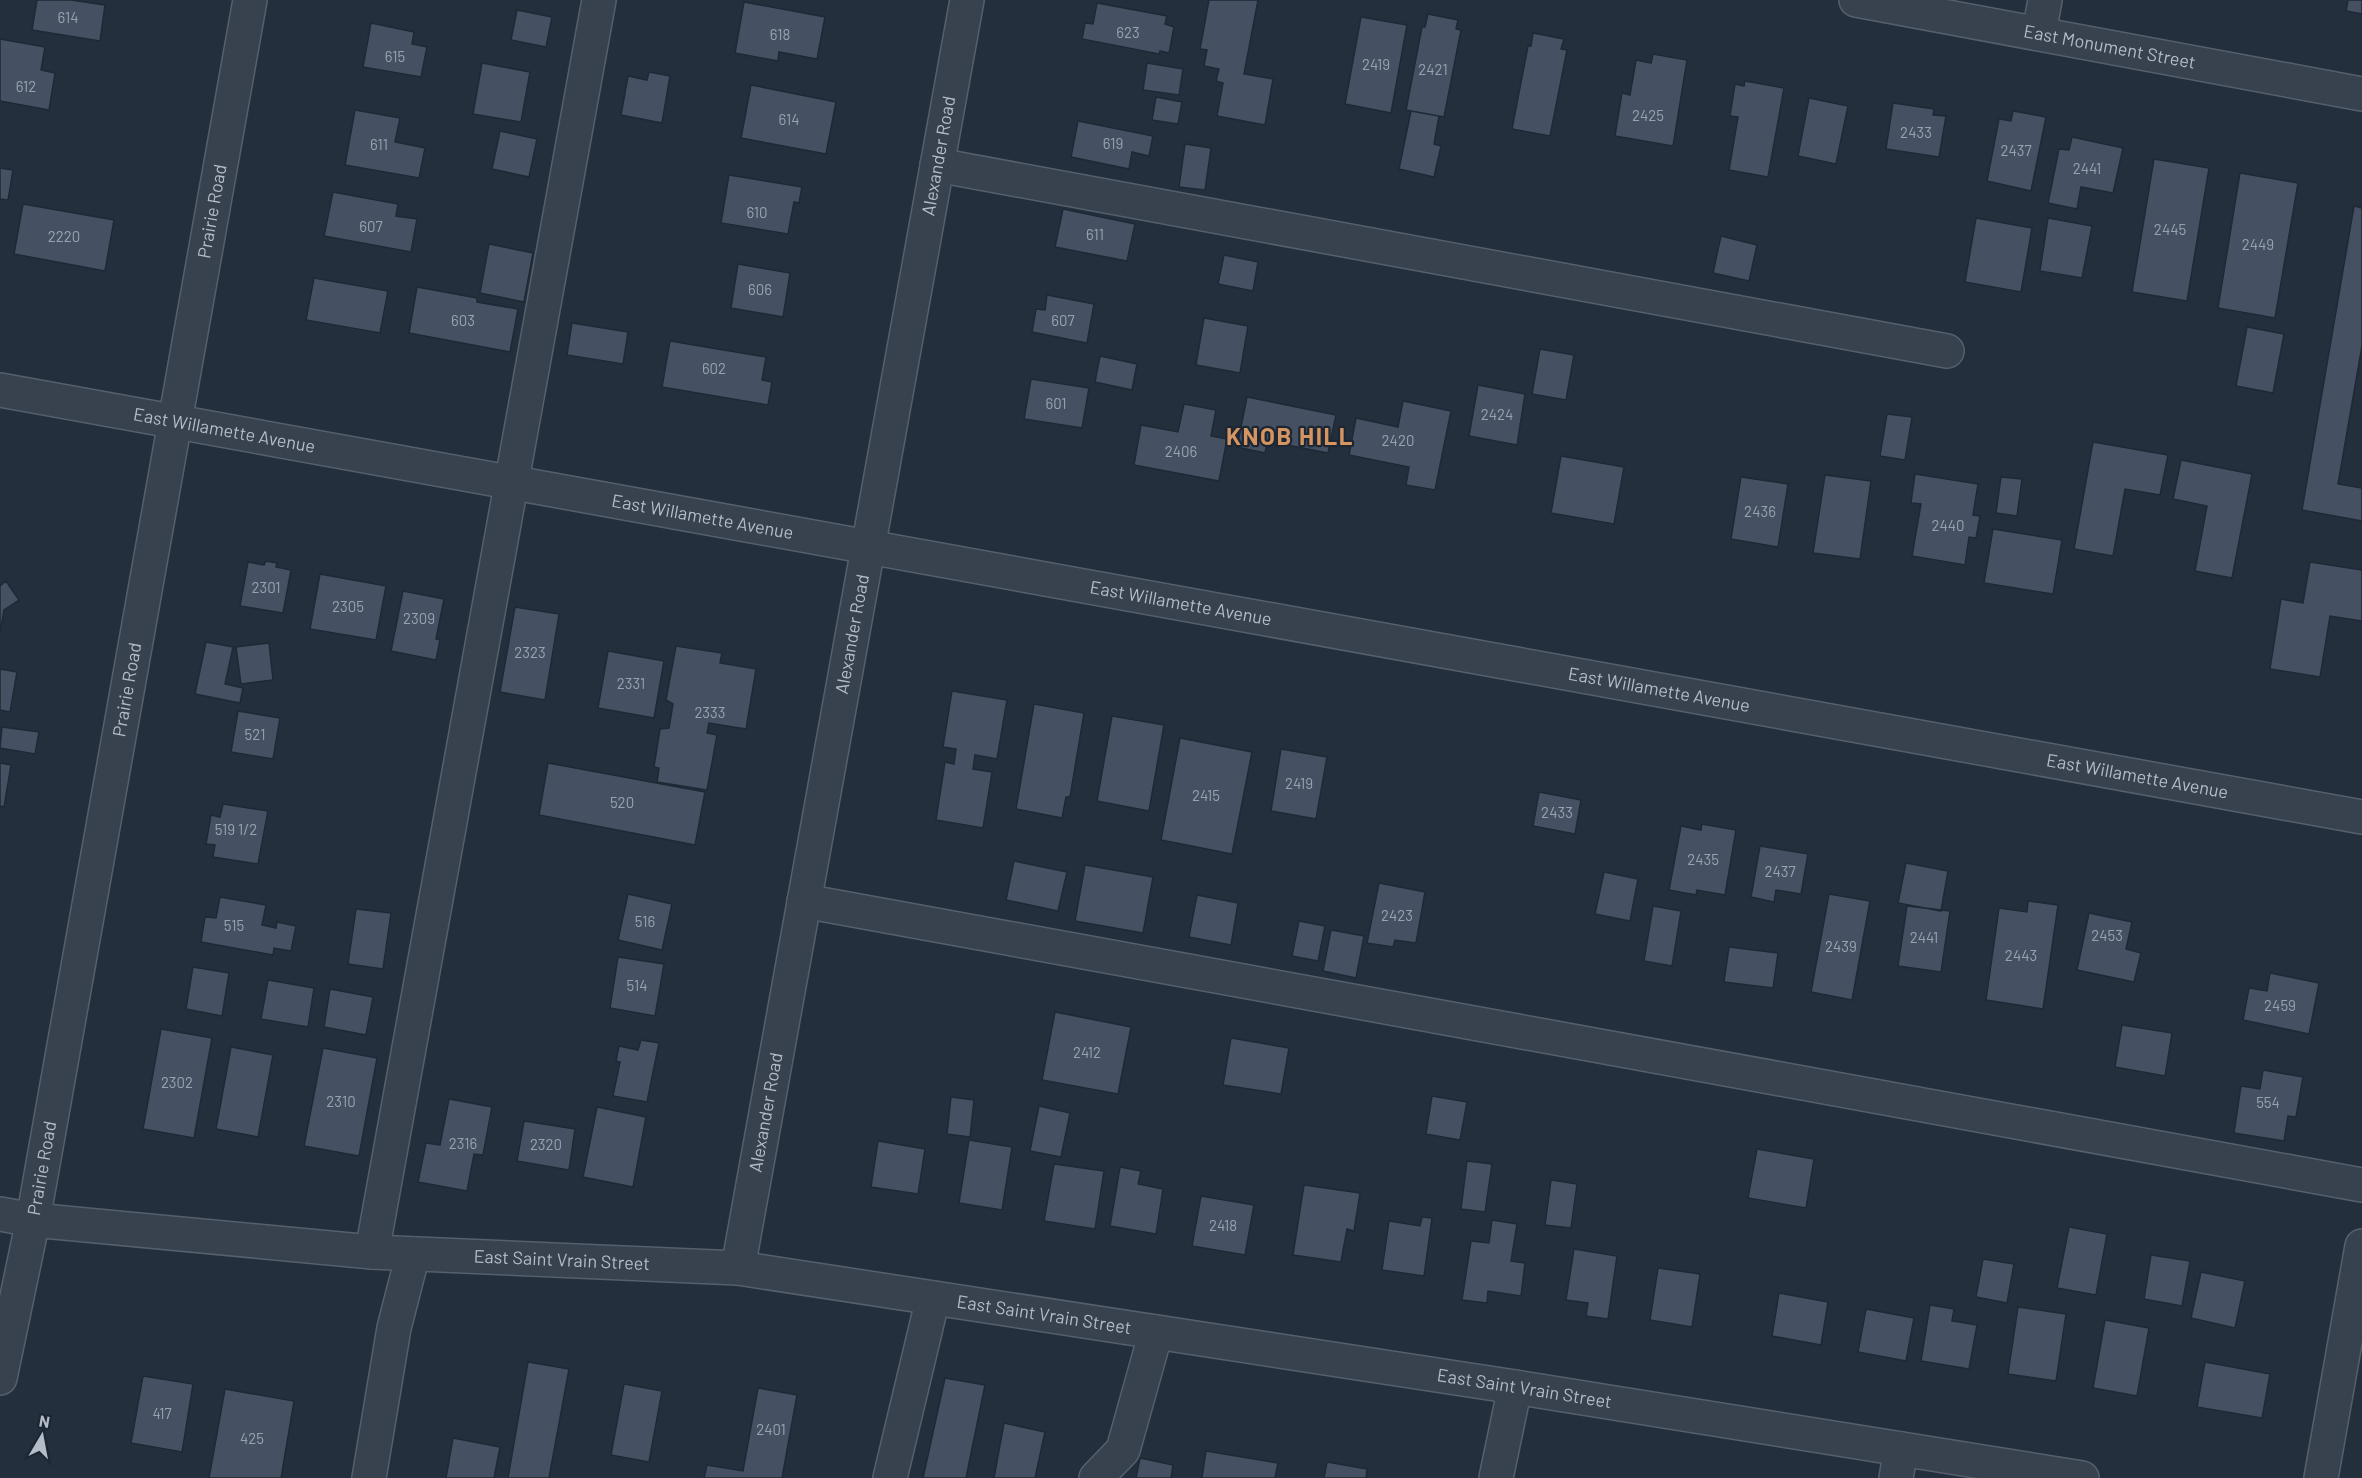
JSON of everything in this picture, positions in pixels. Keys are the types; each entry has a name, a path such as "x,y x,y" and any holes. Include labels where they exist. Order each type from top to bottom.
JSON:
{"street":[{"name":"Prairie Road","path":"0,1378 33,1220 250,0"},
{"path":"372,1252 599,0"},
{"name":"Alexander Road","path":"738,1268 967,0"},
{"name":"East Monument Street","path":"1856,0 2362,94"},
{"path":"2039,33 2045,0"},
{"path":"937,165 1947,351"},
{"name":"East Willamette Avenue","path":"0,390 2362,817"},
{"path":"804,901 2362,1185"},
{"name":"East Saint Vrain Street","path":"0,1214 33,1220 372,1252 738,1268 1515,1387 1899,1463 2082,1478"},
{"path":"2321,1478 2362,1246"},
{"path":"369,1478 394,1328 412,1254"},
{"path":"890,1478 933,1298"},
{"path":"1096,1478 1124,1450 1156,1332"},
{"path":"1496,1478 1515,1387"}],"building":[{"path":"37,0 71,0 105,5 100,41 32,30"},
{"path":"1209,0 1258,0 1244,74 1273,79 1265,125 1217,116 1223,83 1216,81 1219,69 1204,66 1207,50 1200,49"},
{"path":"2348,0 2362,0 2362,14 2346,11"},
{"path":"744,2 825,17 817,59 779,52 778,61 735,53"},
{"path":"1097,3 1167,16 1165,24 1174,27 1169,53 1160,51 1159,54 1082,39 1085,23 1093,24"},
{"path":"517,10 552,17 546,47 511,40"},
{"path":"1428,14 1458,20 1456,29 1461,30 1444,117 1406,110 1422,27 1425,27"},
{"path":"1361,17 1407,25 1391,113 1345,104"},
{"path":"371,23 414,32 412,44 427,47 421,77 363,67"},
{"path":"1533,33 1564,39 1561,49 1567,50 1550,136 1512,129 1528,46 1531,46"},
{"path":"0,39 45,47 41,70 55,73 49,110 0,101"},
{"path":"1653,54 1687,60 1673,146 1615,136 1622,93 1630,95 1636,60 1651,63"},
{"path":"482,63 530,72 521,122 473,114"},
{"path":"1147,63 1183,69 1179,95 1143,90"},
{"path":"649,72 670,76 662,123 621,115 628,76 647,80"},
{"path":"1745,81 1784,88 1768,177 1729,170 1738,117 1730,116 1735,84 1744,86"},
{"path":"751,85 836,102 826,154 741,138"},
{"path":"1156,97 1182,102 1178,124 1152,120"},
{"path":"1809,98 1848,106 1836,164 1798,156"},
{"path":"1893,103 1934,109 1933,115 1946,116 1939,157 1886,149"},
{"path":"355,110 400,118 395,142 425,148 419,178 345,165"},
{"path":"1411,111 1439,116 1434,144 1441,146 1434,177 1399,169"},
{"path":"2013,111 2046,117 2031,191 1987,181 1999,119 2011,121"},
{"path":"1078,121 1153,136 1149,156 1132,152 1129,169 1071,157"},
{"path":"500,131 537,139 529,177 492,169"},
{"path":"2072,137 2123,148 2113,193 2081,187 2077,209 2048,203 2059,149 2069,150"},
{"path":"1185,144 1211,148 1205,190 1179,187"},
{"path":"2154,159 2209,168 2187,301 2132,292"},
{"path":"0,168 13,170 8,200 0,199"},
{"path":"2240,173 2298,183 2275,318 2218,308"},
{"path":"729,175 802,187 799,203 794,202 788,234 721,223"},
{"path":"333,192 398,204 396,216 417,219 411,252 324,236"},
{"path":"23,204 114,220 105,271 14,254"},
{"path":"2354,206 2362,208 2362,346 2338,484 2362,488 2362,521 2302,510"},
{"path":"1063,209 1135,224 1127,261 1055,247"},
{"path":"1976,218 2032,228 2021,292 1965,282"},
{"path":"2048,218 2092,226 2082,278 2040,271"},
{"path":"1721,236 1757,245 1749,281 1713,273"},
{"path":"489,244 533,253 524,302 480,293"},
{"path":"1224,255 1258,262 1253,291 1218,284"},
{"path":"738,264 790,273 783,317 731,308"},
{"path":"314,278 388,291 380,333 306,320"},
{"path":"417,287 477,298 477,302 518,309 510,352 409,333"},
{"path":"1047,295 1094,304 1087,343 1032,332 1036,309 1045,310"},
{"path":"1204,318 1248,326 1240,373 1196,365"},
{"path":"572,323 628,332 623,364 567,355"},
{"path":"2247,327 2284,334 2273,393 2236,386"},
{"path":"670,341 766,357 762,380 772,382 768,405 662,387"},
{"path":"1540,349 1574,355 1566,400 1532,394"},
{"path":"1100,356 1137,364 1132,390 1095,382"},
{"path":"1031,379 1089,388 1082,428 1024,419"},
{"path":"1478,385 1525,394 1517,445 1469,436"},
{"path":"1247,397 1336,415 1328,453 1268,441 1265,453 1237,447"},
{"path":"1403,401 1451,411 1435,490 1406,485 1409,467 1349,455 1356,418 1398,427"},
{"path":"1184,404 1216,410 1211,436 1227,439 1219,481 1134,465 1141,425 1178,432"},
{"path":"1887,414 1912,417 1905,460 1880,456"},
{"path":"2093,442 2168,455 2160,495 2125,489 2113,556 2074,549"},
{"path":"1561,456 1624,467 1614,524 1551,513"},
{"path":"2181,460 2252,474 2232,578 2195,571 2207,506 2173,499"},
{"path":"1915,474 1978,484 1973,515 1980,516 1976,538 1969,537 1965,565 1912,556 1921,504 1911,503"},
{"path":"1825,475 1871,481 1860,559 1813,553"},
{"path":"1741,477 1788,484 1778,547 1731,539"},
{"path":"2001,477 2022,479 2017,516 1996,513"},
{"path":"1993,529 2062,540 2053,594 1984,583"},
{"path":"266,561 277,563 276,567 291,570 283,613 240,606 248,562 264,565"},
{"path":"2310,562 2362,570 2362,621 2330,616 2320,677 2270,669 2281,599 2303,603"},
{"path":"320,574 386,586 376,640 310,629"},
{"path":"6,581 19,600 4,610 0,634 0,586"},
{"path":"403,591 444,599 436,639 440,640 436,660 391,651"},
{"path":"515,607 559,614 545,700 500,692"},
{"path":"206,642 233,647 225,684 243,688 240,703 195,694"},
{"path":"269,643 273,680 241,684 236,647"},
{"path":"676,646 722,653 720,663 756,669 746,729 709,723 707,733 717,735 707,790 657,782 659,768 654,767 660,729 669,728 673,704 666,700"},
{"path":"608,651 664,661 654,718 598,708"},
{"path":"0,669 17,672 10,712 0,710"},
{"path":"952,691 1007,700 997,759 975,755 973,769 992,772 983,828 936,820 945,762 954,764 956,749 943,747"},
{"path":"1034,704 1084,713 1070,797 1066,797 1062,818 1016,809"},
{"path":"238,711 280,718 273,759 231,752"},
{"path":"1112,716 1164,725 1149,811 1097,801"},
{"path":"2,727 39,732 35,754 0,748"},
{"path":"1180,738 1252,752 1232,854 1161,840"},
{"path":"1281,749 1327,757 1316,819 1271,811"},
{"path":"0,763 11,765 4,807 0,806"},
{"path":"548,763 705,792 695,845 539,815"},
{"path":"1539,792 1581,800 1575,834 1533,826"},
{"path":"223,804 268,811 258,864 213,857 215,845 206,844 211,815 220,817"},
{"path":"1702,824 1736,830 1725,895 1697,890 1696,895 1669,890 1681,826 1701,830"},
{"path":"1760,846 1808,854 1801,894 1776,890 1774,902 1751,897"},
{"path":"1014,861 1067,872 1058,911 1006,900"},
{"path":"1906,863 1948,871 1941,911 1898,903"},
{"path":"1085,865 1153,877 1143,933 1075,921"},
{"path":"1604,872 1638,879 1630,921 1595,914"},
{"path":"1379,883 1425,892 1416,943 1395,940 1393,947 1367,943"},
{"path":"628,894 672,904 662,950 618,940"},
{"path":"1829,894 1870,901 1852,1000 1811,992"},
{"path":"1197,895 1238,903 1231,945 1189,937"},
{"path":"220,897 266,905 262,925 276,928 277,922 296,926 291,951 274,948 273,955 201,942 205,917 216,918"},
{"path":"2028,901 2058,905 2043,1009 1986,1000 1999,908 2027,912"},
{"path":"1653,906 1681,911 1672,966 1644,961"},
{"path":"1907,906 1950,911 1941,972 1898,966"},
{"path":"356,909 391,913 383,969 348,964"},
{"path":"2089,913 2132,922 2126,949 2141,953 2134,982 2077,970"},
{"path":"1299,921 1325,926 1318,961 1292,956"},
{"path":"1331,930 1364,936 1356,978 1323,971"},
{"path":"1729,947 1778,953 1773,988 1724,982"},
{"path":"618,957 664,964 655,1016 610,1008"},
{"path":"193,967 229,973 222,1016 186,1009"},
{"path":"2270,973 2319,983 2309,1034 2243,1020 2249,988 2267,991"},
{"path":"268,980 314,988 308,1027 261,1019"},
{"path":"330,989 373,997 366,1035 324,1027"},
{"path":"1055,1012 1131,1027 1118,1094 1042,1080"},
{"path":"2122,1025 2172,1033 2165,1076 2115,1067"},
{"path":"161,1029 212,1038 194,1138 143,1129"},
{"path":"1231,1038 1289,1048 1281,1094 1223,1085"},
{"path":"641,1040 659,1043 647,1102 613,1096 620,1062 616,1061 619,1046 638,1050"},
{"path":"231,1047 273,1055 258,1137 216,1129"},
{"path":"323,1048 377,1058 359,1156 304,1146"},
{"path":"2263,1070 2303,1077 2296,1117 2288,1116 2284,1141 2234,1133 2241,1086 2260,1089"},
{"path":"1432,1096 1467,1102 1460,1140 1426,1134"},
{"path":"951,1097 974,1100 970,1137 947,1134"},
{"path":"449,1099 492,1107 483,1155 474,1154 467,1191 418,1182 426,1143 440,1145"},
{"path":"1039,1106 1070,1113 1061,1157 1030,1151"},
{"path":"597,1107 646,1117 633,1187 583,1177"},
{"path":"524,1121 575,1129 569,1170 517,1161"},
{"path":"969,1140 1012,1147 1002,1210 959,1203"},
{"path":"878,1141 925,1149 918,1194 871,1187"},
{"path":"1757,1149 1814,1159 1806,1208 1748,1198"},
{"path":"1467,1161 1492,1164 1485,1212 1461,1209"},
{"path":"1054,1164 1104,1171 1095,1229 1044,1221"},
{"path":"1120,1167 1141,1171 1138,1184 1163,1189 1156,1234 1110,1226"},
{"path":"1551,1180 1577,1184 1571,1228 1545,1225"},
{"path":"1304,1185 1360,1193 1354,1231 1347,1229 1341,1262 1293,1255"},
{"path":"1201,1196 1254,1205 1245,1255 1192,1246"},
{"path":"1422,1217 1432,1218 1424,1276 1382,1270 1389,1221 1420,1226"},
{"path":"1492,1220 1517,1224 1511,1261 1525,1263 1521,1296 1488,1291 1487,1303 1462,1300 1471,1241 1489,1243"},
{"path":"2069,1227 2107,1234 2096,1295 2057,1288"},
{"path":"1574,1249 1617,1256 1608,1319 1586,1316 1588,1303 1566,1300"},
{"path":"2151,1255 2190,1261 2182,1306 2144,1299"},
{"path":"1983,1259 2014,1264 2007,1303 1976,1297"},
{"path":"1658,1268 1700,1274 1692,1327 1650,1320"},
{"path":"2201,1272 2245,1281 2235,1328 2191,1318"},
{"path":"1779,1293 1828,1302 1821,1345 1772,1336"},
{"path":"1930,1305 1954,1309 1952,1321 1977,1325 1969,1369 1921,1361"},
{"path":"2018,1307 2066,1314 2056,1381 2008,1374"},
{"path":"1866,1309 1914,1318 1906,1361 1858,1352"},
{"path":"2105,1320 2149,1328 2137,1396 2093,1388"},
{"path":"528,1362 569,1369 549,1478 508,1478"},
{"path":"2205,1362 2270,1374 2262,1418 2197,1407"},
{"path":"143,1376 193,1384 182,1452 131,1443"},
{"path":"945,1378 985,1385 966,1478 923,1478"},
{"path":"624,1384 662,1391 649,1462 611,1455"},
{"path":"758,1388 797,1395 782,1478 704,1478 707,1465 743,1471"},
{"path":"225,1389 294,1401 281,1478 209,1478"},
{"path":"1004,1423 1045,1432 1035,1478 994,1478"},
{"path":"453,1438 500,1447 494,1478 446,1478"},
{"path":"1206,1451 1278,1463 1275,1478 1202,1478"},
{"path":"1140,1458 1173,1465 1171,1478 1136,1478"},
{"path":"1327,1462 1367,1469 1366,1478 1324,1478"}],"district":[{"name":"KNOB HILL","path":"1290,437"}]}
